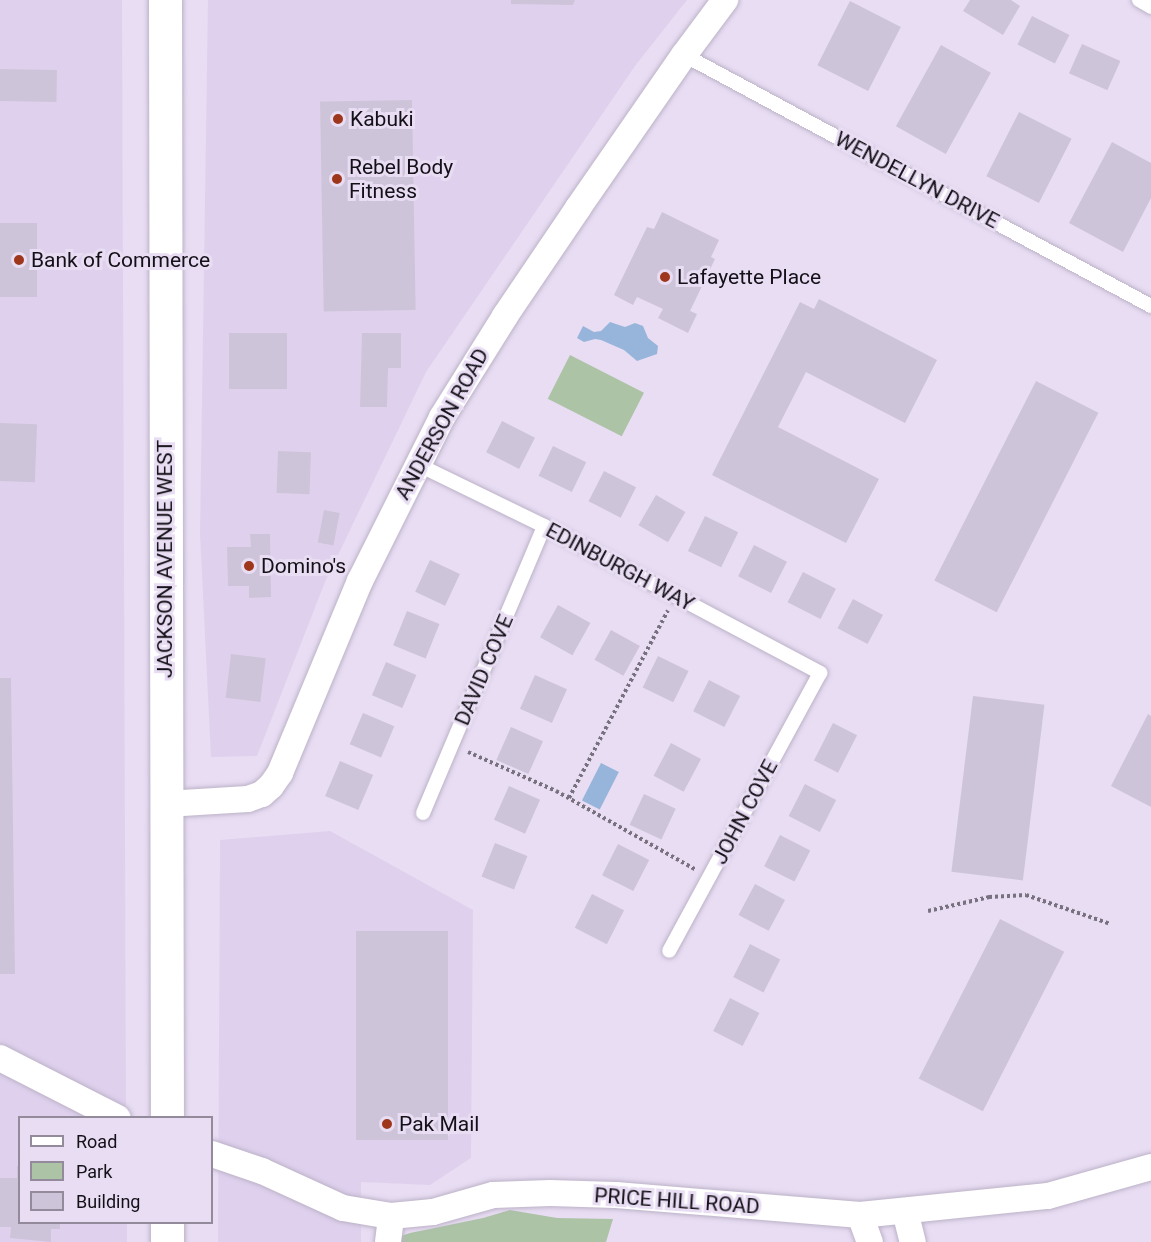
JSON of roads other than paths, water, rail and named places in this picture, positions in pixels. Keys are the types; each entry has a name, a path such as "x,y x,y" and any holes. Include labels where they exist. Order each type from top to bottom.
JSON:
{"main road":[{"name":"JACKSON AVENUE WEST","path":"165,0 167,1116"},
{"path":"167,1224 167,1242"}],"street":[{"name":"ANDERSON ROAD","path":"166,804 248,799 262,794 271,786 280,773 360,581 442,417 505,316 684,55 725,0"},
{"path":"0,1058 114,1116"},
{"name":"PRICE HILL ROAD","path":"213,1154 262,1171 343,1208 392,1216 433,1212 493,1195 550,1193 616,1195 860,1215 1048,1196 1151,1167"},
{"path":"905,1211 913,1242"},
{"path":"860,1215 870,1242"},
{"path":"388,1242 392,1216"}],"lane":[{"path":"1139,0 1151,7"},
{"name":"WENDELLYN DRIVE","path":"684,55 1151,306"},
{"name":"EDINBURGH WAY","path":"417,464 544,526 820,673"},
{"name":"DAVID COVE","path":"423,813 544,526"},
{"name":"JOHN COVE","path":"669,951 820,673"}],"water":[{"path":"610,322 625,327 635,323 643,326 648,338 658,346 657,354 637,361 624,350 601,340 584,342 577,338 583,326 594,332 601,331"},
{"path":"601,763 619,772 600,810 582,800"}],"place":[{"name":"Kabuki","path":"338,119"},
{"name":"Rebel Body Fitness","path":"337,179"},
{"name":"Bank of Commerce","path":"19,260"},
{"name":"Lafayette Place","path":"665,277"},
{"name":"Domino's","path":"249,566"},
{"name":"Pak Mail","path":"387,1124"}]}
